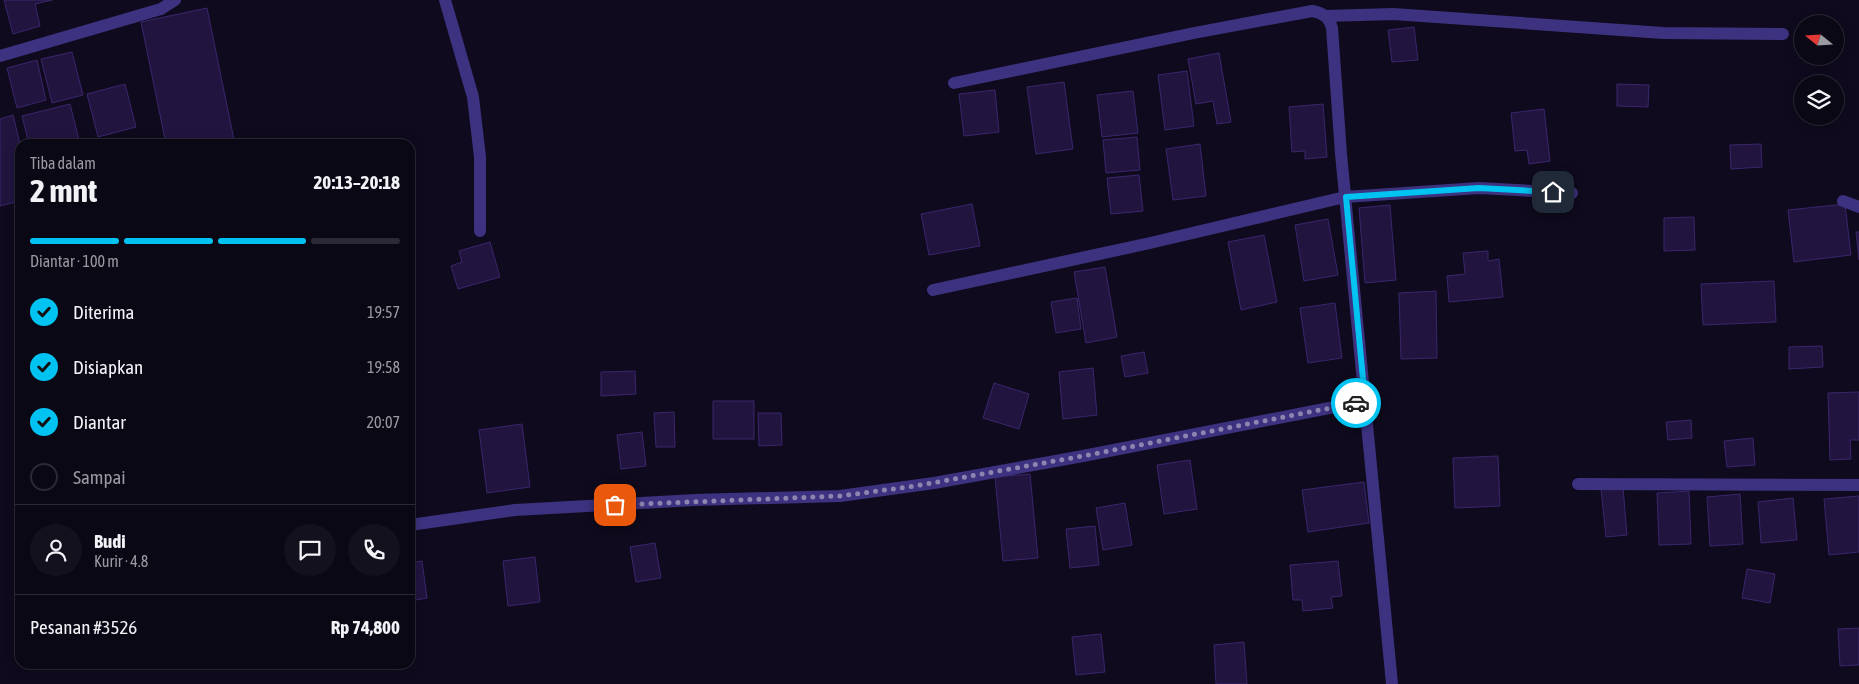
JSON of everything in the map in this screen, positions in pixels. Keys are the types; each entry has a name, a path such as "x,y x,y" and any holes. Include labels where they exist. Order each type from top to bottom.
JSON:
{"street":[{"path":"0,56 161,9 175,0"},
{"path":"445,0 473,97 480,157 480,231"},
{"path":"954,83 1194,33 1312,11 1326,16 1393,14 1663,33 1783,34"},
{"path":"1326,16 1332,28 1392,684"},
{"path":"933,290 1346,197 1479,188 1572,193"},
{"path":"1844,201 1859,207"},
{"path":"415,524 515,510 695,500 840,496 934,483 1065,460 1365,401"},
{"path":"1578,484 1859,485"}],"building":[{"path":"4,0 52,0 35,4 40,26 13,34"},
{"path":"207,8 234,139 165,139 141,22"},
{"path":"1414,27 1418,60 1392,62 1388,30"},
{"path":"72,52 83,95 52,103 41,59"},
{"path":"1219,53 1231,122 1217,124 1213,101 1196,104 1188,59"},
{"path":"37,60 46,100 17,108 7,68"},
{"path":"1187,71 1194,126 1165,130 1158,75"},
{"path":"1064,82 1073,149 1036,154 1027,87"},
{"path":"125,84 136,127 98,137 87,94"},
{"path":"1617,84 1649,85 1648,107 1617,106"},
{"path":"995,90 999,132 964,136 959,94"},
{"path":"1133,91 1138,133 1102,137 1097,95"},
{"path":"70,104 79,139 28,139 22,116"},
{"path":"1323,104 1327,157 1305,159 1305,151 1292,152 1289,107"},
{"path":"1544,109 1550,161 1529,164 1527,150 1515,151 1511,113"},
{"path":"13,115 19,139 15,139 15,202 0,206 0,119"},
{"path":"1137,137 1140,170 1106,173 1103,140"},
{"path":"1200,144 1206,196 1173,200 1166,149"},
{"path":"1761,144 1762,167 1731,169 1730,145"},
{"path":"1139,175 1143,211 1111,214 1107,178"},
{"path":"972,204 980,246 929,255 921,214"},
{"path":"1845,204 1851,255 1794,262 1788,210"},
{"path":"1390,205 1396,280 1365,283 1359,208"},
{"path":"1694,217 1695,250 1664,251 1664,218"},
{"path":"1328,219 1338,275 1304,281 1295,225"},
{"path":"1856,232 1859,232 1859,260"},
{"path":"1264,235 1277,302 1241,310 1228,242"},
{"path":"490,242 500,277 458,289 451,266 462,262 459,251"},
{"path":"1488,251 1488,261 1499,259 1503,297 1449,302 1447,276 1465,274 1463,253"},
{"path":"1105,267 1117,337 1086,343 1074,272"},
{"path":"1774,281 1776,322 1703,325 1701,284"},
{"path":"1436,291 1437,358 1401,359 1399,293"},
{"path":"1077,298 1081,329 1056,333 1051,302"},
{"path":"1335,303 1342,358 1308,363 1300,308"},
{"path":"1822,346 1823,367 1789,369 1789,347"},
{"path":"1144,352 1148,373 1125,377 1121,356"},
{"path":"1093,368 1097,415 1063,419 1059,372"},
{"path":"635,371 636,394 601,396 601,372"},
{"path":"994,383 1029,394 1019,429 983,418"},
{"path":"1859,392 1859,440 1850,440 1851,459 1830,460 1828,393"},
{"path":"713,401 754,401 754,439 713,439"},
{"path":"674,412 675,447 656,447 654,413"},
{"path":"758,413 781,413 782,445 759,446"},
{"path":"1691,420 1692,438 1668,440 1666,422"},
{"path":"522,424 530,487 487,493 479,430"},
{"path":"642,432 646,466 621,469 617,435"},
{"path":"1753,438 1755,465 1727,467 1724,441"},
{"path":"1498,456 1500,506 1455,508 1453,458"},
{"path":"1190,460 1197,509 1164,514 1157,465"},
{"path":"1030,474 1038,558 1003,561 995,477"},
{"path":"1364,482 1369,523 1308,532 1302,490"},
{"path":"1623,487 1627,535 1606,537 1601,489"},
{"path":"1689,491 1691,544 1659,545 1657,493"},
{"path":"1740,494 1743,544 1710,546 1707,497"},
{"path":"1859,496 1859,552 1829,555 1824,499"},
{"path":"1793,498 1797,540 1761,543 1758,502"},
{"path":"1125,503 1132,545 1103,550 1096,508"},
{"path":"1095,526 1099,565 1070,568 1066,529"},
{"path":"655,543 661,578 636,582 630,547"},
{"path":"535,557 540,602 508,606 503,561"},
{"path":"422,561 427,598 415,600 415,562"},
{"path":"1338,561 1342,596 1331,597 1333,608 1303,611 1302,600 1293,600 1290,565"},
{"path":"1747,569 1775,574 1770,603 1742,598"},
{"path":"1859,628 1859,665 1840,666 1838,629"},
{"path":"1101,634 1105,672 1076,675 1072,637"},
{"path":"1244,642 1247,684 1216,684 1214,645"}],"way so far":[{"path":"615,505 695,500 840,496 915,486 1083,456 1356,403"}],"route":[{"path":"1356,403 1365,401 1346,197 1479,188 1553,192"}]}
